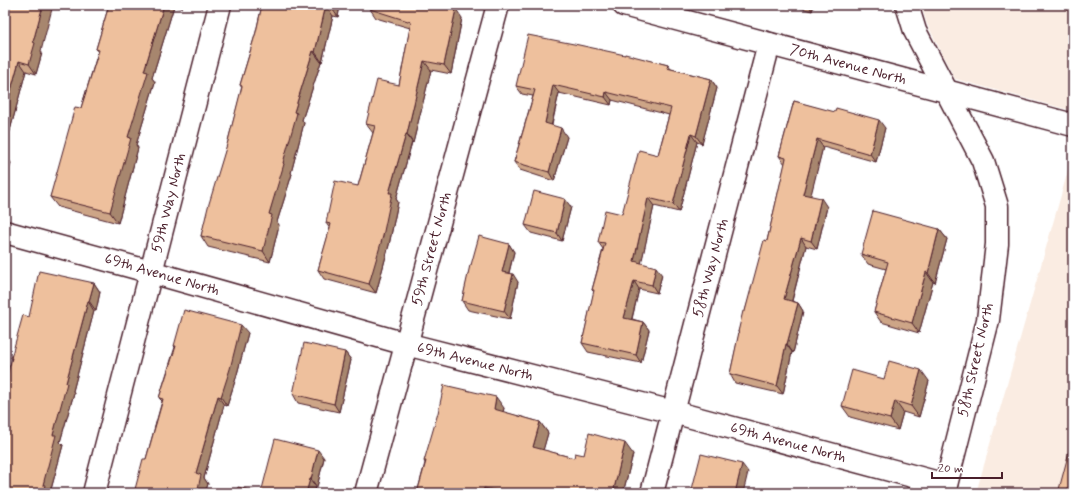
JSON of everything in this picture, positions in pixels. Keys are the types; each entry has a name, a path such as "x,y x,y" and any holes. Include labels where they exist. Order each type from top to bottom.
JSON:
{"street":[{"name":"59th Way North","path":"94,493 220,5"},
{"name":"59th Street North","path":"366,493 498,5"},
{"name":"70th Avenue North","path":"624,5 1073,125"},
{"name":"58th Street North","path":"907,5 915,30 983,161 997,206 997,244 988,320 945,489"},
{"name":"58th Way North","path":"652,493 769,44"},
{"name":"69th Avenue North","path":"5,232 406,344 673,412 945,489"}],"shaded area":[{"path":"921,5 1073,5 1073,111 955,79 927,24"},
{"path":"1073,153 1073,493 976,493"}],"building":[{"path":"5,5 43,5 29,64 19,61 5,112"},
{"path":"109,5 164,5 144,71 148,72 128,137 131,138 110,212 50,197 75,107 81,108 99,50 96,49"},
{"path":"262,5 326,5 315,52 313,51 294,112 297,113 269,214 272,215 263,251 201,236 228,141 242,86 240,85 256,32"},
{"path":"371,5 438,5 456,9 444,65 424,61 407,134 389,193 392,193 383,236 369,284 318,270 331,224 326,223 335,181 358,186 375,126 366,124 377,80 399,85 411,22 370,9"},
{"path":"528,35 625,54 668,65 667,68 711,79 696,136 691,134 673,204 648,198 634,261 656,267 652,285 634,281 624,318 643,322 636,355 582,343 594,290 592,290 605,243 598,242 605,210 622,214 639,150 658,155 671,108 606,92 605,97 553,85 545,123 561,128 549,172 514,162 535,90 516,86"},
{"path":"794,101 835,112 836,108 879,120 870,154 817,139 803,194 821,198 811,241 801,238 784,299 798,303 786,344 777,386 730,374 743,311 745,311 764,240 767,241 786,158 779,156"},
{"path":"534,191 565,199 557,233 525,225"},
{"path":"873,211 939,229 928,273 926,272 912,323 874,312 888,262 861,254"},
{"path":"479,236 509,244 502,272 513,274 504,311 462,301 470,265"},
{"path":"39,271 94,283 53,435 56,435 43,485 45,485 43,493 5,493 5,382 23,315 29,317"},
{"path":"184,310 241,325 230,369 221,397 218,396 196,473 201,475 197,493 134,493 143,459 146,459 163,399 159,398 176,346 174,346"},
{"path":"304,343 345,352 334,404 293,394"},
{"path":"889,361 921,370 911,406 895,401 890,419 842,406 852,370 884,379"},
{"path":"444,385 496,397 494,409 540,422 533,447 574,458 575,453 584,455 589,433 625,443 613,493 510,493 484,488 482,493 417,493"},
{"path":"1073,437 1073,493 1058,493"},
{"path":"275,439 318,450 306,493 261,493"},
{"path":"701,454 742,464 735,493 691,493"},
{"path":"238,487 261,493 237,493"},
{"path":"827,490 840,493 827,493"}]}
